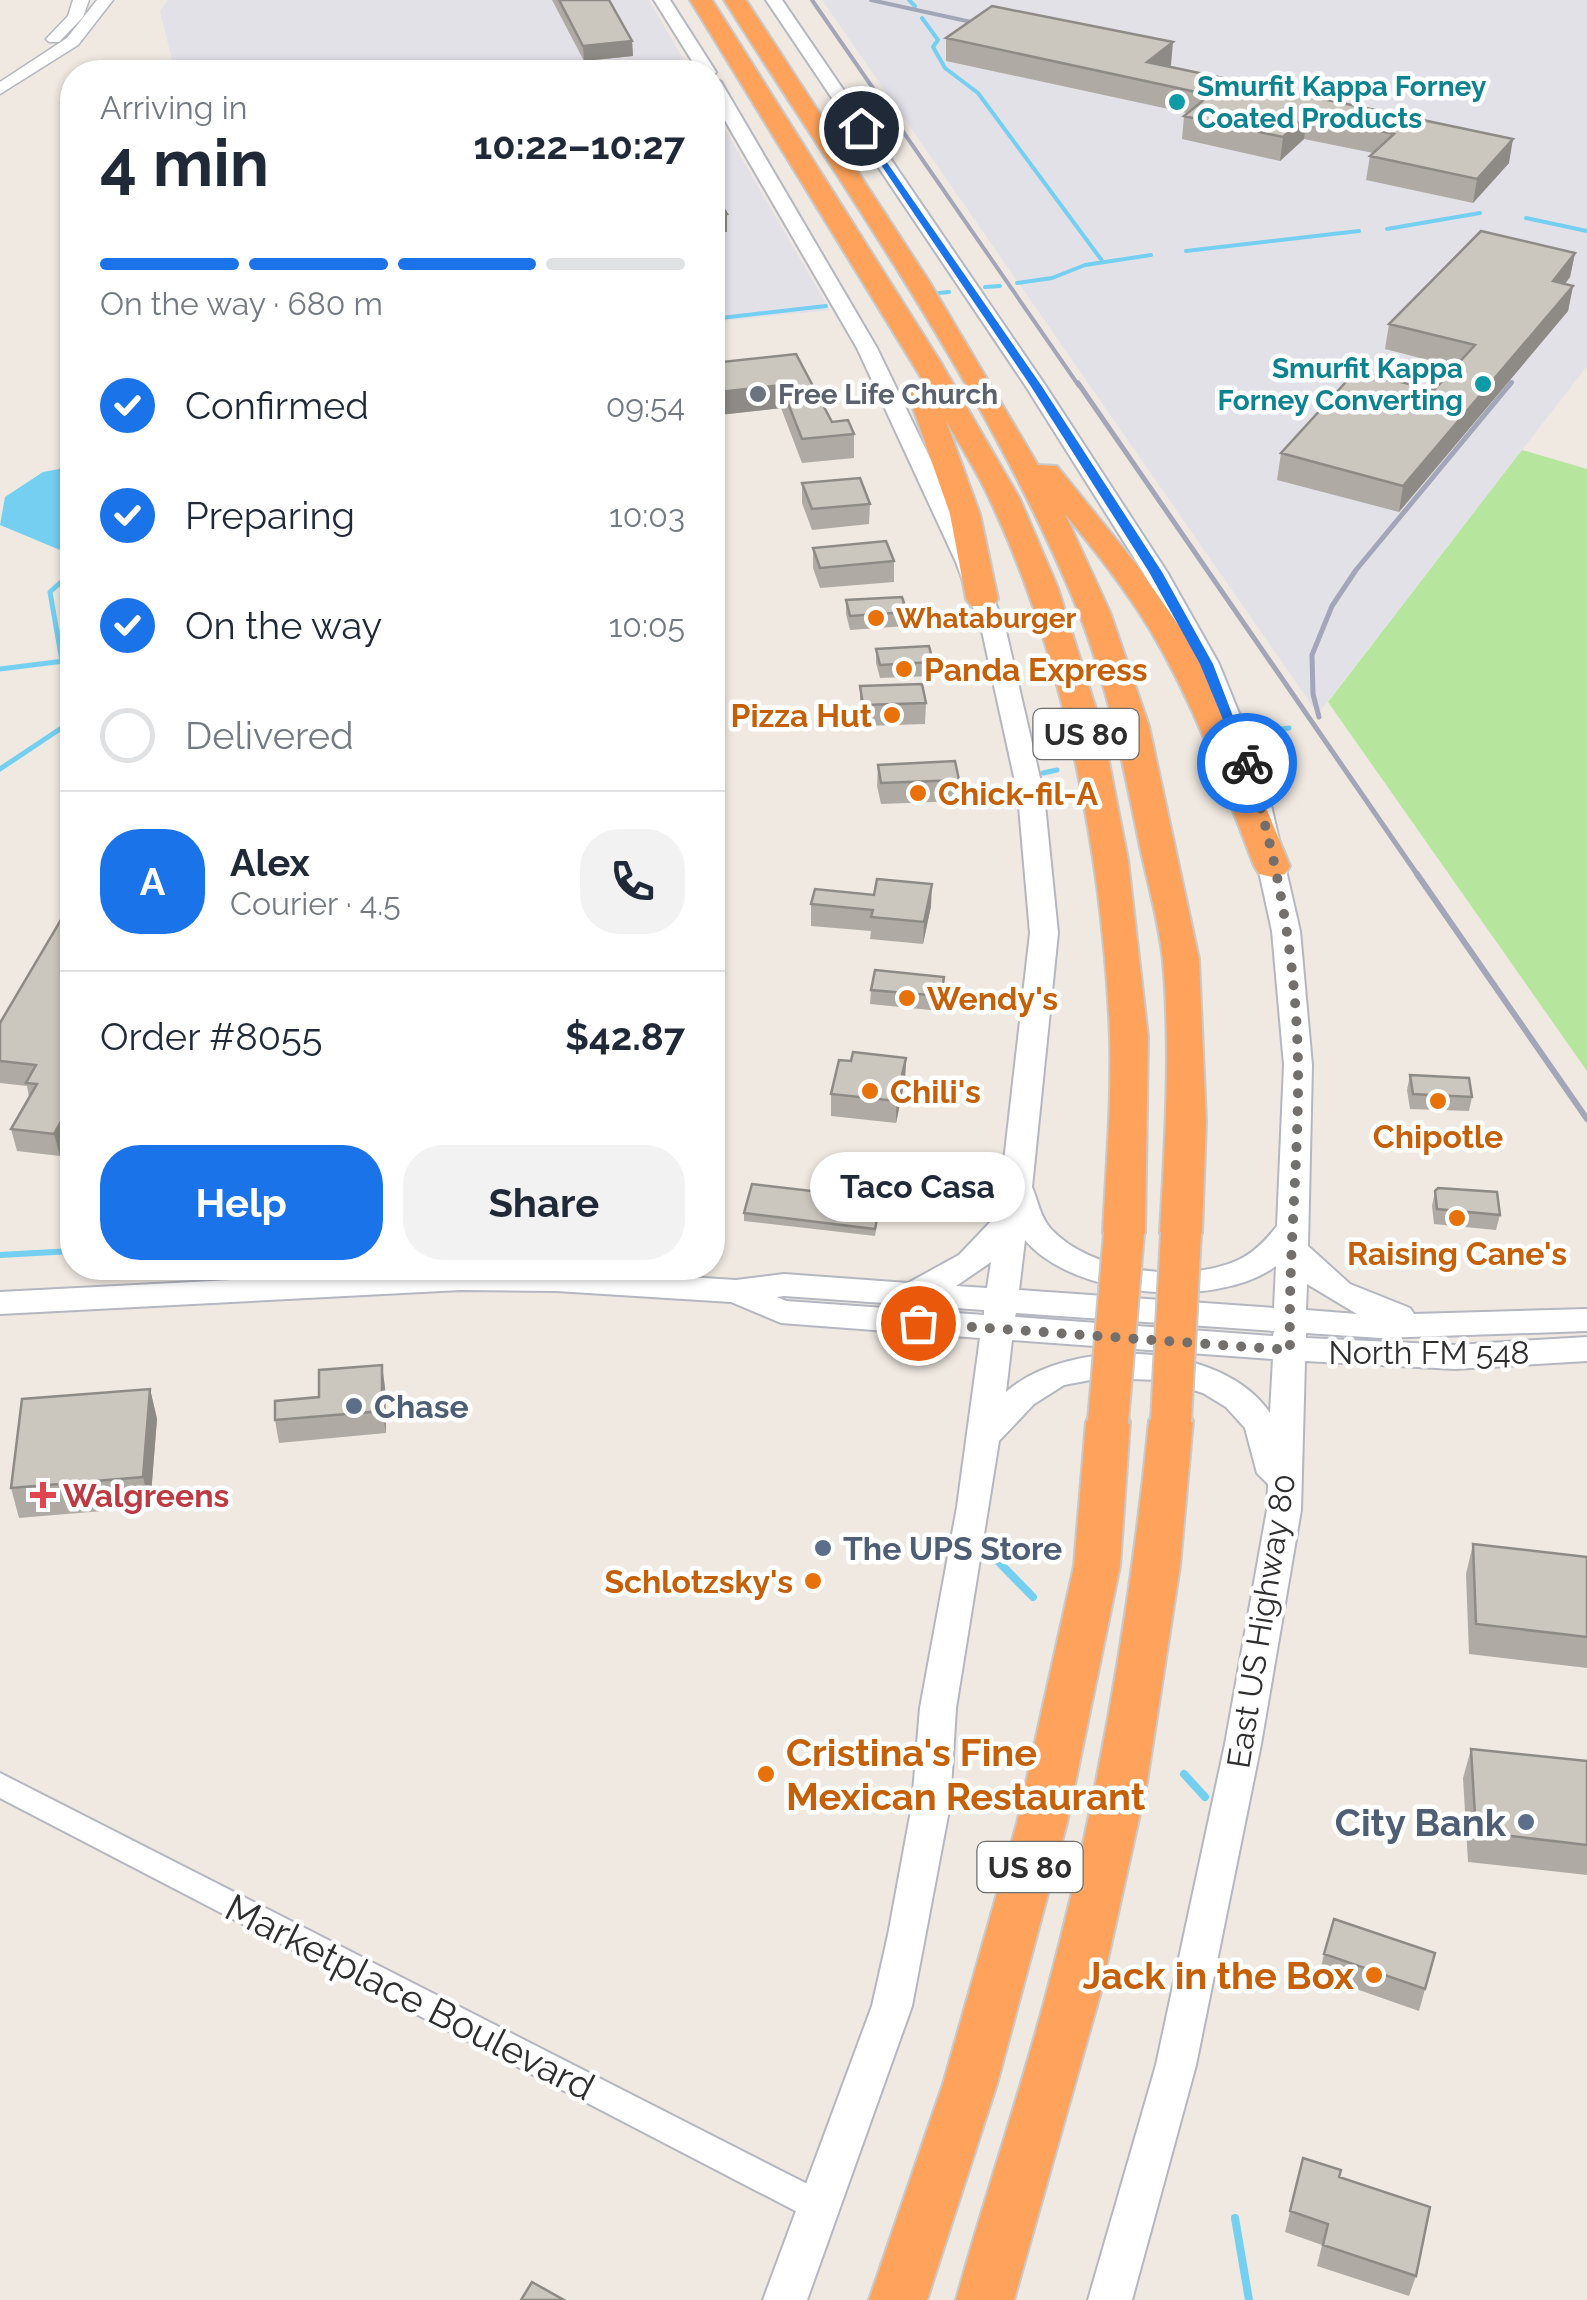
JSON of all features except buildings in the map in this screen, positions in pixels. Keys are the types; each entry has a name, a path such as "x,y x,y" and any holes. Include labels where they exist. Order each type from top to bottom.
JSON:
{"highway":[{"name":"US 80","path":"701,0 926,361 1005,499 1042,588 1086,731 1110,860 1129,1037 1124,1233 1097,1566 1042,1823 970,2084 898,2300"},
{"name":"US 80","path":"735,0 916,281 1050,514 1094,612 1145,780 1181,959 1186,1120 1182,1233 1160,1549 1139,1687 1108,1846 1073,1996 985,2300"},
{"path":"875,281 927,406 965,514 982,599"},
{"path":"997,418 1020,436 1119,561 1167,632 1209,710 1272,866"}],"main road":[{"path":"662,0 700,60"},
{"name":"East US Highway 80","path":"774,0 970,288 1155,572 1206,664 1245,756 1286,931 1296,1034 1284,1510 1243,1744 1176,2064 1110,2300"},
{"path":"725,104 896,407 982,599 994,631 1031,796 1044,933 983,1438 938,1708 931,1804 908,1935 892,2006 785,2300"},
{"path":"1016,1183 1030,1223 1055,1250 1088,1267 1132,1277 1189,1281 1238,1274 1262,1262 1293,1238 1314,1276 1342,1297 1440,1327"},
{"path":"912,1293 954,1276 988,1251 1012,1215"},
{"name":"North FM 548","path":"0,1303 462,1280 556,1280 736,1291 784,1285 912,1293 999,1314"},
{"name":"North FM 548","path":"736,1291 781,1312 999,1314 1290,1335 1455,1357 1587,1349"},
{"name":"North FM 548","path":"1290,1335 1587,1320"},
{"path":"983,1438 1030,1391 1071,1371 1102,1366 1183,1373 1225,1388 1256,1417 1269,1444 1284,1510"}],"street":[{"path":"0,76 50,45 75,17 81,0"},
{"path":"0,89 65,50 92,26 105,0"},
{"name":"Marketplace Boulevard","path":"0,1785 820,2207"}],"shaded area":[{"path":"168,0 649,0 684,60 172,60 160,11"},
{"path":"822,0 1587,0 1587,366 1318,714"},
{"path":"725,130 830,310 725,321"}],"green space":[{"path":"1522,450 1587,469 1587,1071 1328,702"}],"water":[{"path":"59,469 60,550 0,525 5,497 43,472"}],"waterway":[{"path":"909,0 915,6"},
{"path":"922,18 938,40 933,47 945,68 978,93 1103,262"},
{"path":"1387,229 1480,213"},
{"path":"1526,218 1587,231"},
{"path":"1186,251 1359,231"},
{"path":"1017,283 1052,278 1085,265 1151,255"},
{"path":"985,287 1000,286"},
{"path":"939,293 949,292"},
{"path":"725,318 826,306"},
{"path":"60,583 50,592 60,650"},
{"path":"0,669 60,662"},
{"path":"1275,730 1289,728"},
{"path":"0,769 60,729"},
{"path":"1043,773 1057,770"},
{"path":"0,1255 60,1252"},
{"path":"988,1551 1033,1597"},
{"path":"1184,1774 1205,1797"},
{"path":"1235,2218 1249,2300"}],"railway":[{"path":"812,0 1079,386"},
{"path":"871,0 994,27"},
{"path":"1509,386 1512,382"},
{"path":"1078,383 1419,877"},
{"path":"1319,717 1313,694 1312,655 1332,606 1356,570 1511,383"},
{"path":"1417,874 1587,1119"}],"way so far":[{"path":"918,1323 1290,1350 1298,1065 1294,1004 1286,931 1247,763"}],"place":[{"name":"Smurfit Kappa Forney Coated Products","path":"1177,102"},
{"name":"Smurfit Kappa Forney Converting","path":"1483,384"},
{"name":"Free Life Church","path":"758,394"},
{"name":"Whataburger","path":"876,618"},
{"name":"Panda Express","path":"904,669"},
{"name":"Pizza Hut","path":"892,715"},
{"name":"Chick-fil-A","path":"918,793"},
{"name":"Wendy's","path":"907,998"},
{"name":"Chili's","path":"870,1091"},
{"name":"Chipotle","path":"1438,1101"},
{"name":"Raising Cane's","path":"1457,1218"},
{"name":"Taco Casa","path":"918,1323"},
{"name":"Chase","path":"354,1406"},
{"name":"Walgreens","path":"43,1495"},
{"name":"The UPS Store","path":"823,1548"},
{"name":"Schlotzsky's","path":"813,1581"},
{"name":"Cristina's Fine Mexican Restaurant","path":"766,1774"},
{"name":"City Bank","path":"1526,1822"},
{"name":"Jack in the Box","path":"1374,1975"}],"route":[{"path":"861,128 1036,385 1155,572 1206,664 1247,763"}]}
